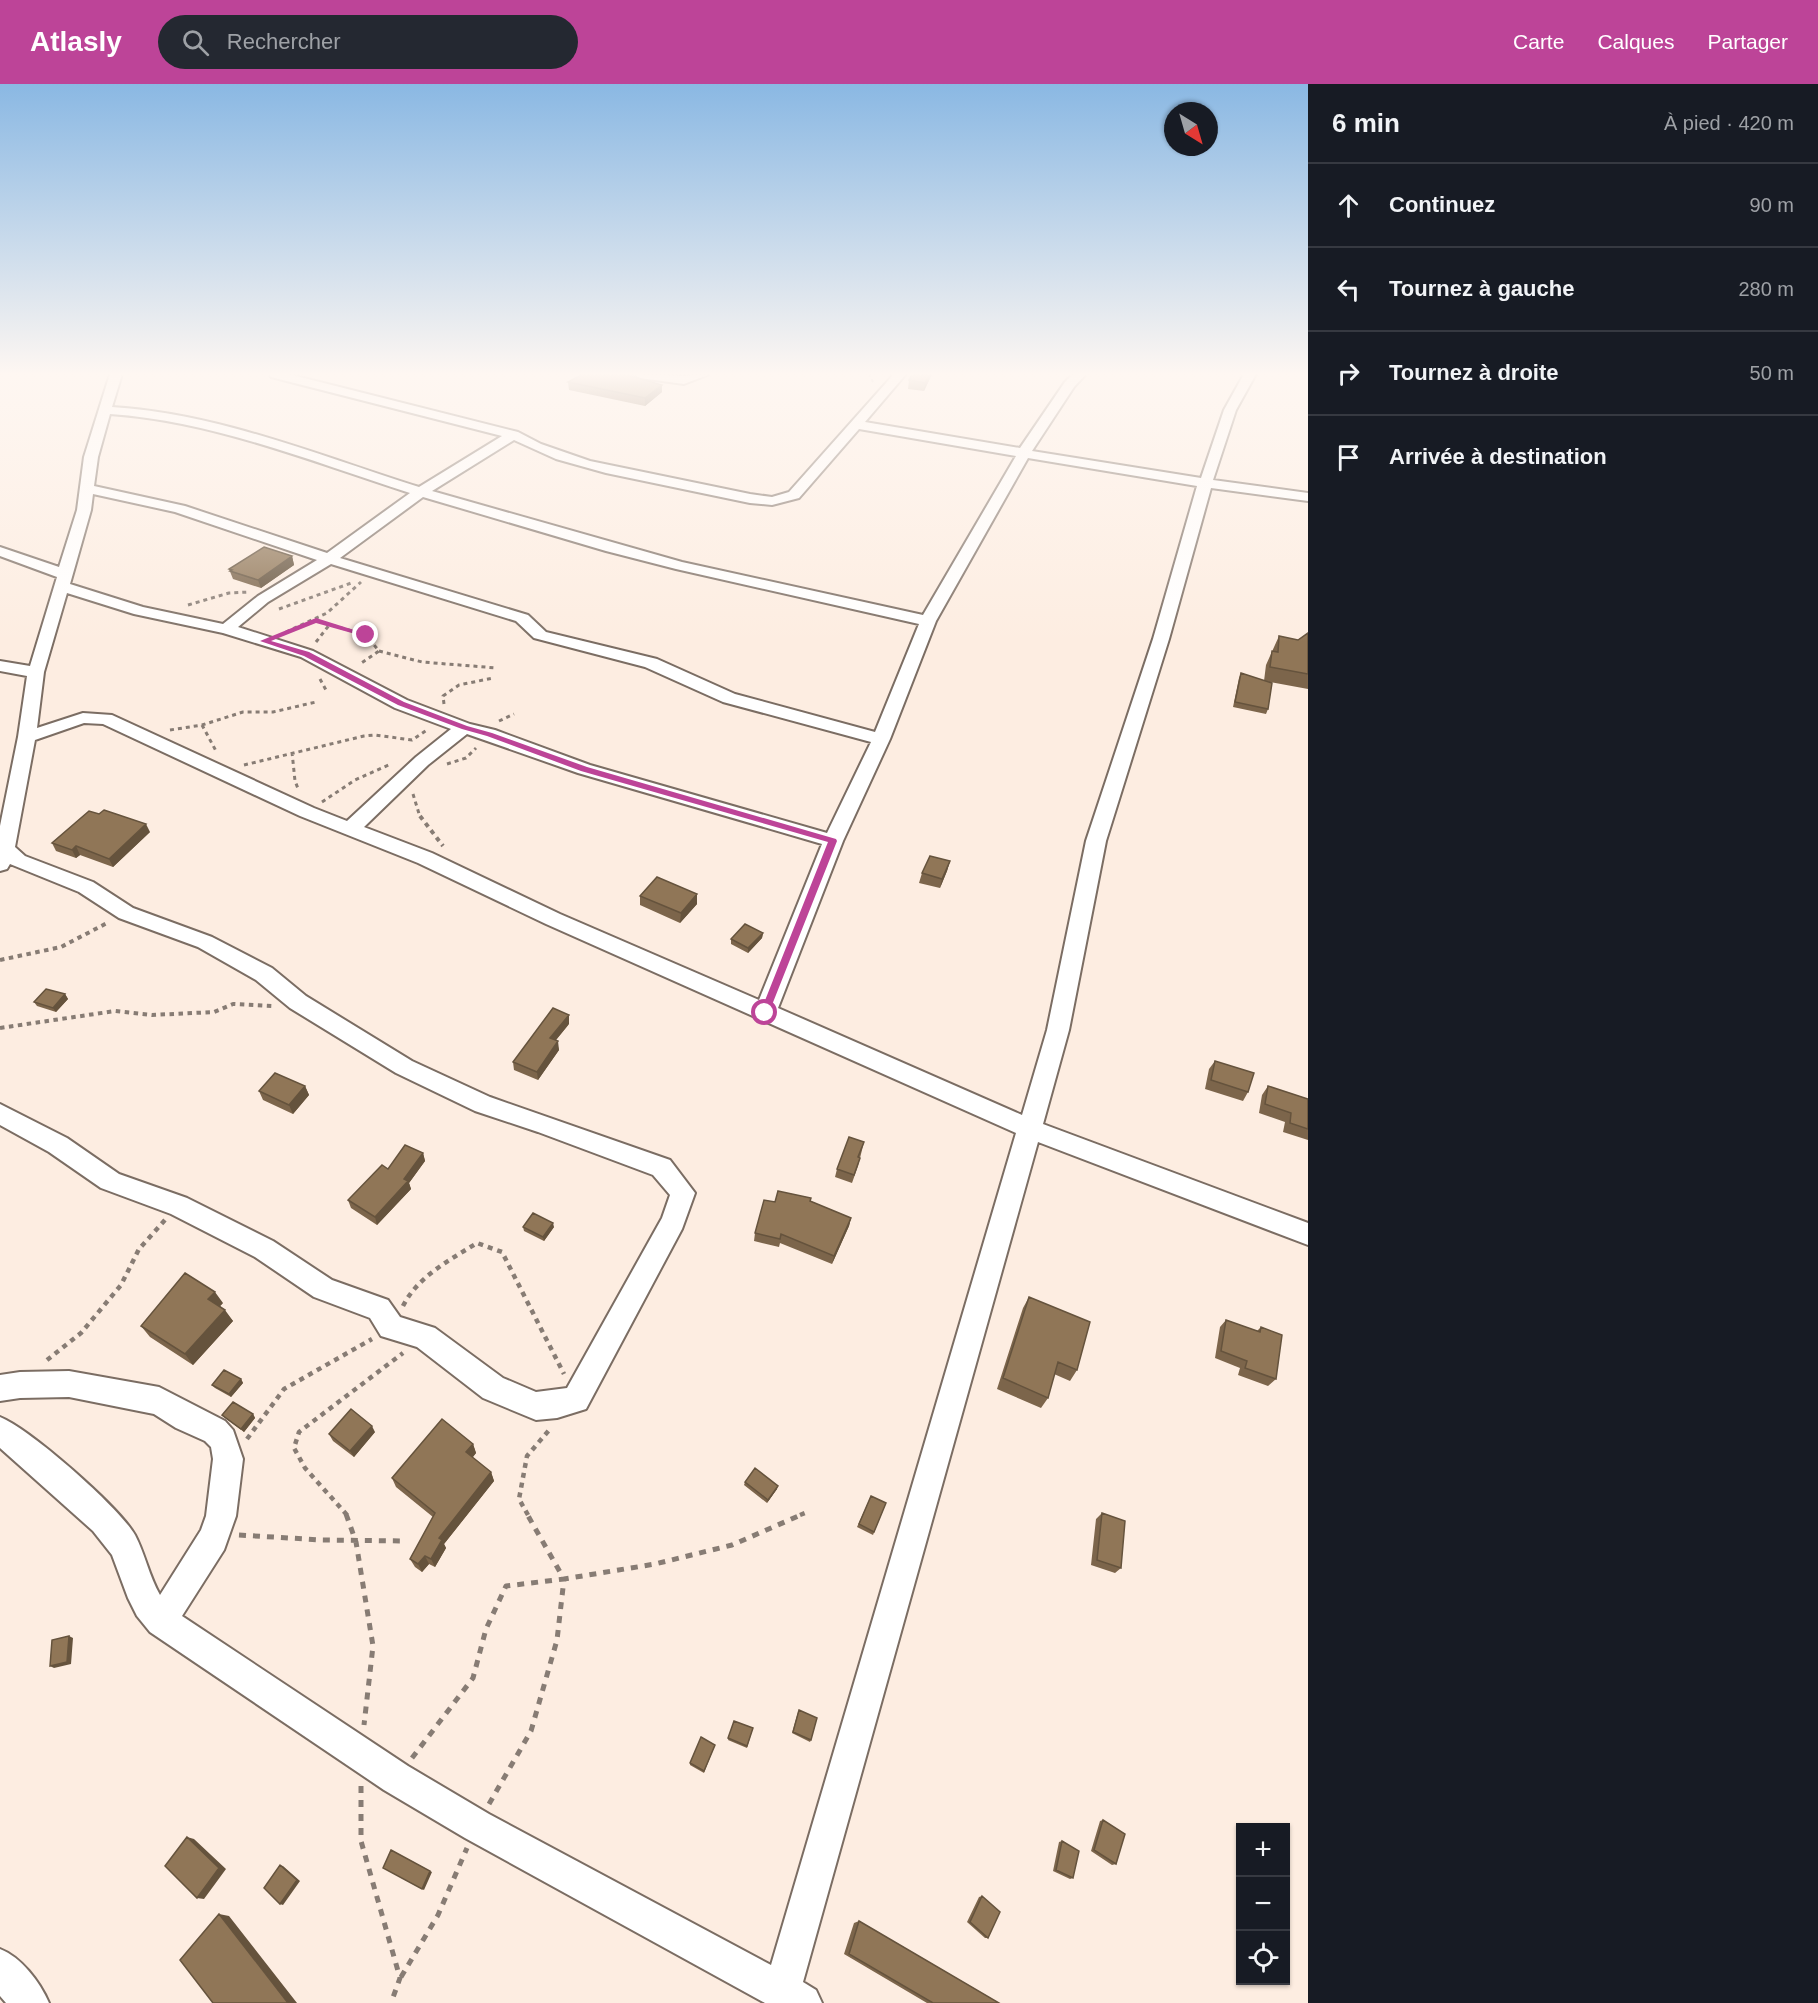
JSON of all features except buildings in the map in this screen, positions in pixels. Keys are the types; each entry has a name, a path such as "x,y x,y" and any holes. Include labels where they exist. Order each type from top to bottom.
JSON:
{"street":[{"path":"0,1114 58,1145 110,1181 177,1206 264,1249 322,1289 378,1309 392,1327 425,1337 493,1388 536,1406 576,1399 673,1221 683,1193 661,1167 631,1158 545,1124 483,1104 405,1067 298,1002 264,974 205,942 169,931 126,913 86,887 3,857 27,737 36,672 88,489 90,464"},
{"path":"331,464 421,492 661,561 928,621"},
{"path":"226,629 263,599 304,572 329,559 421,492 467,464"},
{"path":"582,464 748,498 774,501 794,495 821,464"},
{"path":"765,1013 833,841 881,739 928,621 1018,464"},
{"path":"1084,464 1160,477 1308,497"},
{"path":"0,1431 18,1443 104,1520 123,1544 135,1569 139,1587 148,1605 161,1621 396,1778 477,1826 792,1998 1028,1128 1058,1030 1096,840 1161,639 1205,483 1213,464"},
{"path":"88,489 125,496 205,518 522,618 540,635 651,663 729,698 881,739"},
{"path":"0,551 140,611 226,629 307,654 401,704 464,728 489,734 584,769 833,841"},
{"path":"0,666 36,672"},
{"path":"27,737 75,720 92,717 106,719 308,812 425,858 553,919 1028,1128 1308,1234"},
{"path":"350,829 422,761 464,728"},
{"path":"0,785 19,777"},
{"path":"10,1386 69,1384 159,1401 186,1418 215,1431 224,1440 228,1459 221,1516 213,1539 161,1621"},
{"path":"0,1967 30,2003"}],"path":[{"path":"244,615 258,610 271,611 296,604 365,577 342,604 316,620 264,641"},
{"path":"140,611 189,605 245,590 263,599"},
{"path":"316,620 366,635 379,651 394,657 445,666 497,668"},
{"path":"366,635 372,627"},
{"path":"359,665 379,651"},
{"path":"234,760 244,765 292,752 375,735 412,740 445,720 443,696 446,692 461,684 493,678"},
{"path":"142,736 202,725 243,712 273,712 316,702"},
{"path":"292,752 295,781 308,812 340,788 378,768 404,761 422,761 431,768 466,758 495,728 492,724 514,714"},
{"path":"202,725 214,750 224,755"},
{"path":"413,792 420,817 445,850"},
{"path":"0,960 61,947 126,913"},
{"path":"0,1028 115,1011 163,1014 214,1012 233,1004 286,1007 298,1002"},
{"path":"10,1386 81,1333 121,1285 139,1249 177,1206"},
{"path":"400,1978 361,1841 361,1755 373,1646 356,1542 348,1516 305,1468 294,1448 299,1432 334,1403 425,1337"},
{"path":"391,2003 400,1978 438,1915 477,1826 531,1731 557,1640 564,1579 519,1499 527,1456 576,1399"},
{"path":"396,1778 473,1678 486,1629 506,1586 655,1564 732,1545 804,1513"},
{"path":"213,1539 255,1533 287,1538 356,1542 405,1541"}],"route":[{"path":"366,635 316,620 264,641 307,654 401,704 464,728 489,734 584,769 833,841 765,1013"}]}
